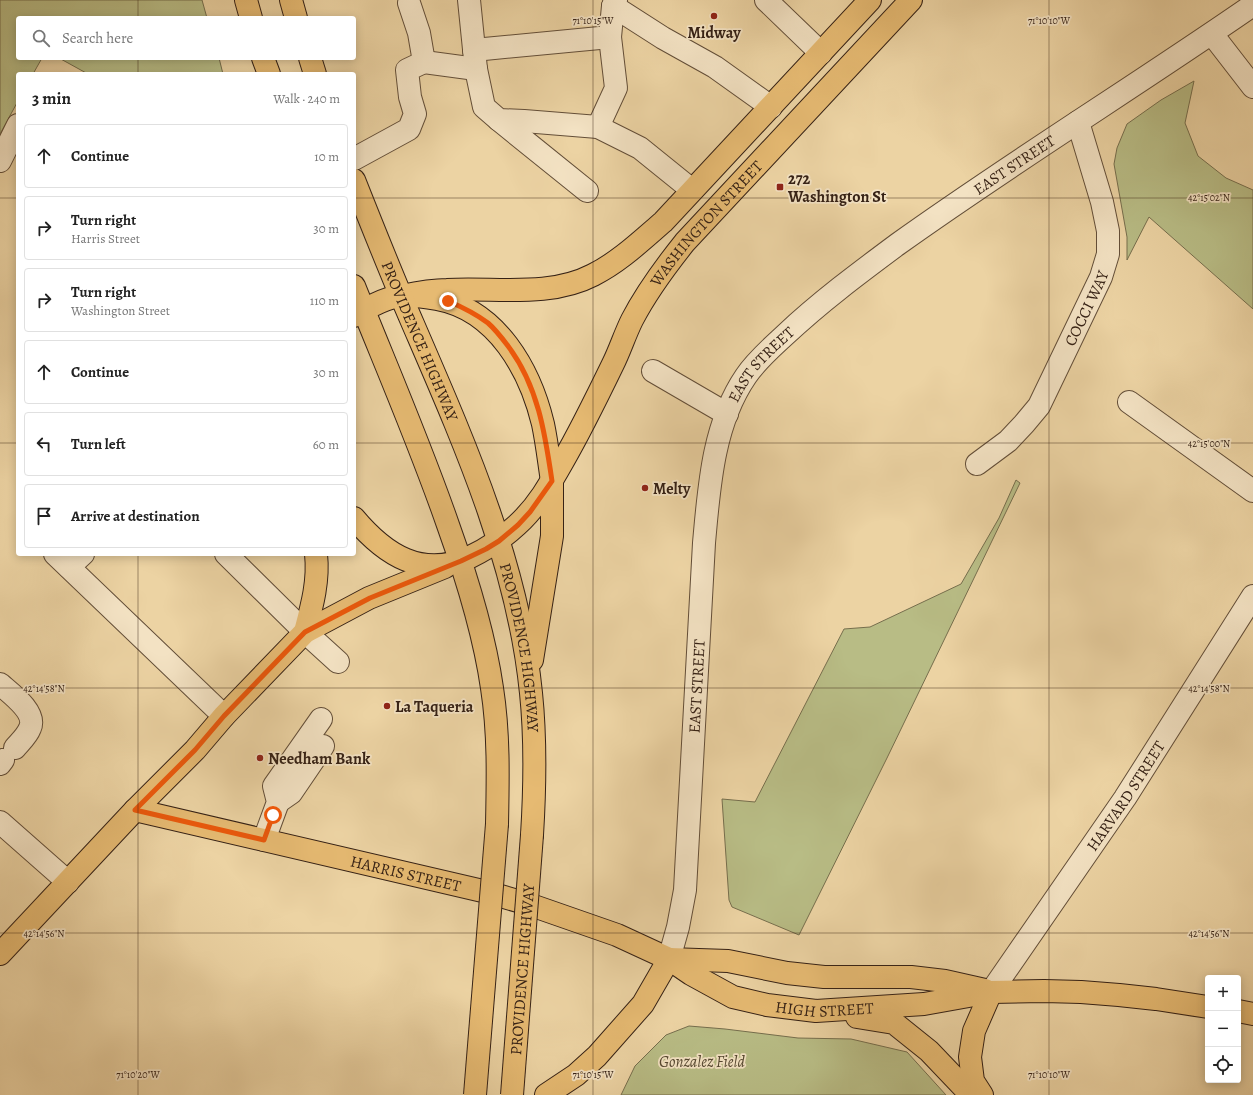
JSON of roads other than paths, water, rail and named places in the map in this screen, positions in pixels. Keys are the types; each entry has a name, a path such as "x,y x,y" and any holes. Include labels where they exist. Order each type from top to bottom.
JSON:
{"main road":[{"path":"246,0 250,16"},
{"path":"291,0 295,16"},
{"name":"WASHINGTON STREET","path":"402,296 447,290 507,291 538,289 570,284 593,275 638,244 663,222 870,0"},
{"name":"WASHINGTON STREET","path":"461,561 499,541 518,525 530,512 552,481 576,439 633,320 656,279 694,232 911,0"},
{"path":"265,60 268,72"},
{"path":"311,60 314,72"},
{"name":"PROVIDENCE HIGHWAY","path":"356,185 483,495 499,541 519,620 529,678 534,722 535,764 532,835 512,1095"},
{"path":"357,311 402,296 448,301 467,309 488,324 500,335 517,358 528,380 543,425 552,481 552,536 529,678"},
{"name":"PROVIDENCE HIGHWAY","path":"357,311 422,454 461,561 484,642 492,687 498,758 497,824 475,1095"},
{"path":"356,520 385,549 399,558 426,565 442,566 461,561"},
{"path":"305,632 313,601 317,575 316,556"},
{"path":"0,954 135,810 195,750 224,716 305,632 370,598 461,561"},
{"name":"HARRIS STREET","path":"135,810 487,892 528,904 618,935 669,959"},
{"path":"546,1095 576,1075 597,1056 643,1004 669,959"},
{"name":"HIGH STREET","path":"669,959 728,961 787,973 824,977 911,977 945,981 991,992"},
{"name":"HIGH STREET","path":"669,959 691,974 734,997 767,1005 816,1011 924,1004 991,992 1082,992 1156,999 1205,1007"},
{"path":"982,1095 973,1081 970,1057 974,1031 991,992"},
{"path":"816,1011 894,1023 929,1051 971,1095"},
{"path":"1241,1012 1253,1014"}],"street":[{"path":"470,0 475,59 484,106 499,120 587,191"},
{"path":"766,0 821,53"},
{"path":"409,3 419,33 424,62"},
{"path":"598,127 616,88 610,37 615,3 663,38 716,67 770,106"},
{"name":"EAST STREET","path":"669,959 678,927 685,890 703,551 708,500 714,461 722,428 732,402 746,376 766,353 822,301 870,264 951,206 1212,34 1253,5"},
{"path":"1212,34 1253,87"},
{"path":"356,158 409,129 415,114 410,97 407,70 424,62 475,59 610,37"},
{"path":"499,120 598,127 640,148 692,190"},
{"name":"COCCI WAY","path":"977,464 1008,441 1038,406 1101,277 1108,254 1108,231 1102,202 1078,122"},
{"path":"0,161 16,129"},
{"path":"653,371 727,414"},
{"path":"1129,402 1253,491"},
{"path":"228,556 305,632 338,662"},
{"path":"69,558 224,716"},
{"name":"HARVARD STREET","path":"991,992 1125,798 1253,596"},
{"path":"0,684 26,708 31,717 31,726 27,734 6,757"},
{"path":"264,840 278,802 274,786 321,719"},
{"path":"278,802 291,793 323,746"},
{"path":"0,822 68,882"}],"place":[{"name":"Midway","path":"714,16"},
{"name":"272 Washington St","path":"780,187"},
{"name":"Melty","path":"645,488"},
{"name":"La Taqueria","path":"387,706"},
{"name":"Needham Bank","path":"260,758"}],"park label":[{"name":"Gonzalez Field","path":"702,1061"}]}
